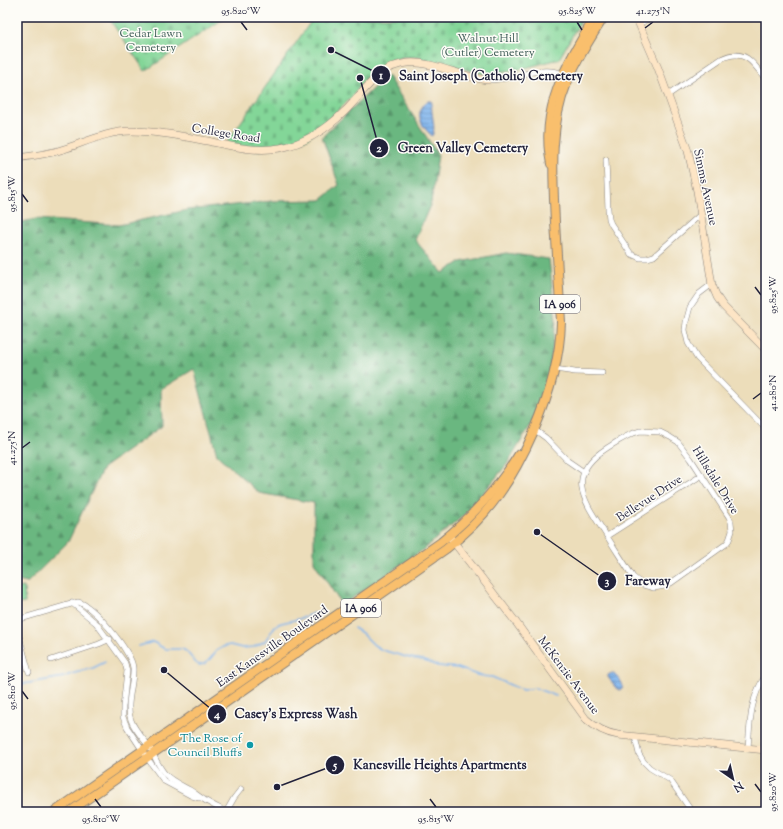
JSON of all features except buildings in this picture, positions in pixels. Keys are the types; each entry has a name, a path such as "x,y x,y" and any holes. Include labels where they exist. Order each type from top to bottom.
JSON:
{"main road":[{"name":"East Kanesville Boulevard","path":"69,812 148,752 431,550 452,540 486,500 516,459 534,430 547,399 555,369 561,322 553,175 555,134 566,75 573,52 595,17"},
{"name":"East Kanesville Boulevard","path":"566,75 604,17"},
{"name":"East Kanesville Boulevard","path":"54,812 148,752"}],"street":[{"name":"Simms Avenue","path":"636,17 668,96 688,151 701,214 712,284 717,297 723,306 766,350"},
{"path":"639,24 651,17"},
{"path":"668,96 729,55 746,58 754,64 766,80"},
{"name":"College Road","path":"17,158 62,150 110,134 131,131 180,137 250,149 265,150 281,148 297,144 319,133 344,113 372,80 387,69 400,64 421,63 477,79 487,80 502,80 542,70 566,75"},
{"path":"606,160 609,220 626,248 635,256 647,258 654,256 701,214"},
{"path":"712,284 699,294 690,307 685,330 688,343 697,358 766,429"},
{"path":"555,369 575,372 602,373"},
{"path":"534,430 546,438 568,461 584,472"},
{"name":"Hillsdale Drive","path":"645,430 660,432 670,436 678,442 702,475 729,517 732,527 731,536 724,547 671,583 654,588 646,586 638,581 587,505 582,494 584,472 588,464 595,456 633,433 645,430"},
{"name":"Bellevue Drive","path":"607,536 702,475"},
{"name":"McKenzie Avenue","path":"452,540 523,632 586,719 596,727 608,733 635,737 766,750"},
{"path":"17,620 78,602 88,607 101,619 129,656 132,666 129,707 131,720 148,752"},
{"path":"72,603 93,620 122,658 127,669 123,707 124,721 166,776 200,798 227,812 234,798 241,789"},
{"path":"17,629 30,672"},
{"path":"51,660 99,644 114,636"},
{"path":"748,748 754,701 757,690 766,675"},
{"path":"635,737 639,754 644,762 650,768 670,780 692,812"}],"green space":[{"name":"Cedar Lawn Cemetery","path":"108,17 226,17 145,71"},
{"name":"Walnut Hill (Cutler) Cemetery","path":"314,17 583,17 559,59 521,69 484,74 416,57 402,57 387,62 376,69 364,80 350,99 307,139 260,150 225,145"},
{"path":"387,75 438,155 431,203 415,240 443,273 460,262 506,253 549,259 556,321 549,376 533,421 508,463 468,512 420,552 342,605 314,562 314,503 259,493 217,455 194,369 161,389 162,426 103,468 68,542 27,583 17,581 17,223 36,219 119,225 187,210 272,201 321,200 339,185 322,137"},
{"path":"24,587 25,603 18,604 17,588"}],"water":[{"path":"428,101 431,101 432,103 434,129 432,136 420,119 423,105"},
{"path":"612,673 622,683 623,687 620,690 616,688 608,677 608,675"}],"waterway":[{"path":"139,646 153,642 165,649 182,649 186,651 199,665 204,664 216,651 225,646 230,645 242,648 254,647 265,641 275,626 314,613"},
{"path":"354,628 382,650 422,660 438,666 458,668 480,676 492,677 522,690 535,688 556,696"},
{"path":"17,685 64,677 93,668 105,662"}],"place":[{"name":"Saint Joseph (Catholic) Cemetery","path":"331,50"},
{"name":"Green Valley Cemetery","path":"360,78"},
{"name":"Fareway","path":"537,532"},
{"name":"Casey's Express Wash","path":"164,670"},
{"name":"The Rose of Council Bluffs","path":"250,745"},
{"name":"Kanesville Heights Apartments","path":"277,787"}]}
